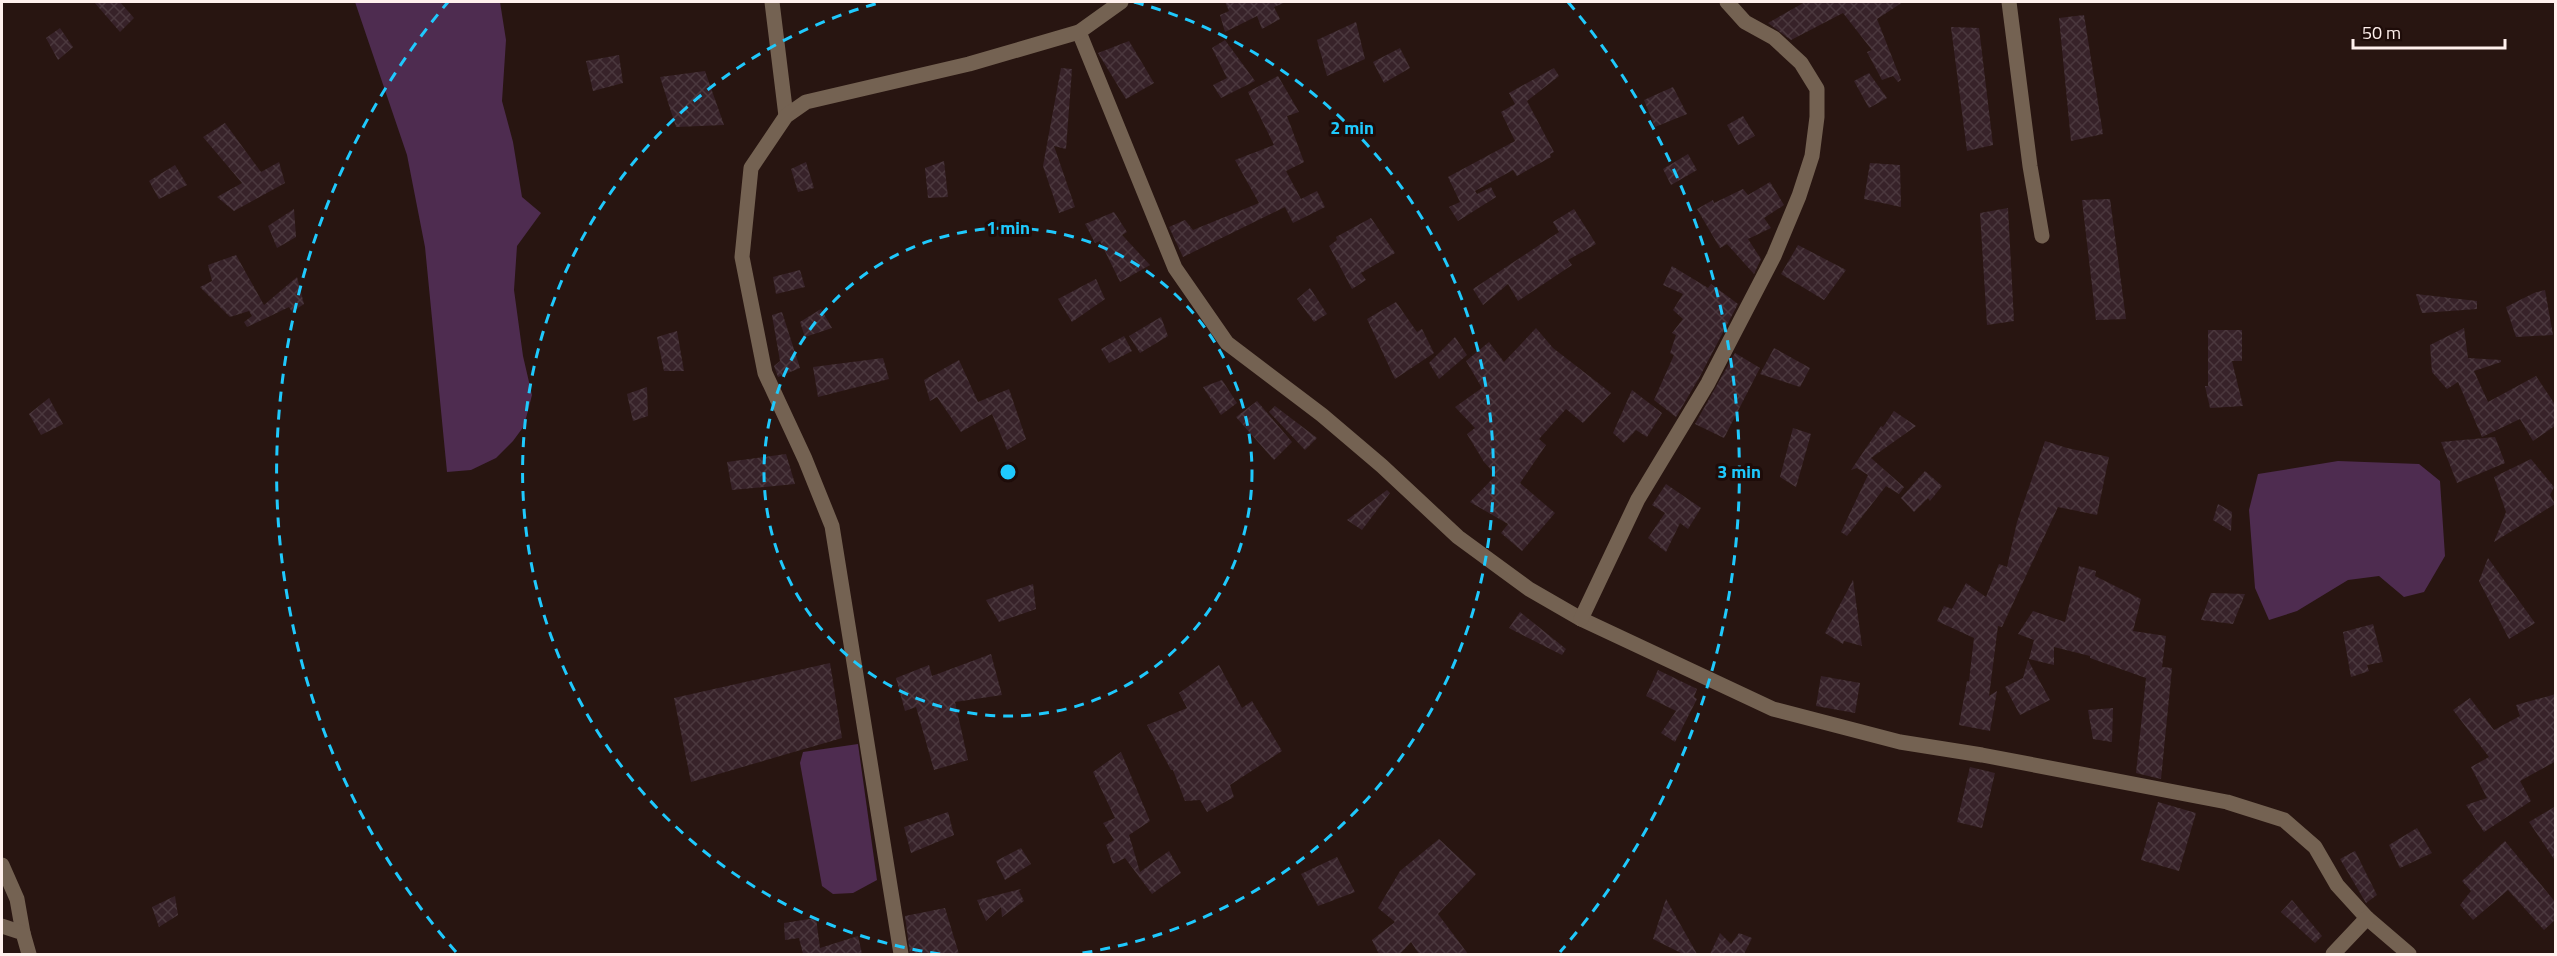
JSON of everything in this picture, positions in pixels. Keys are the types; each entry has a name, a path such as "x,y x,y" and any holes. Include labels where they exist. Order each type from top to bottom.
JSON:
{"street":[{"path":"772,2 786,116"},
{"path":"901,954 832,526 805,459 765,373 742,257 751,168 786,116 806,102 969,64 1079,32 1121,2"},
{"path":"1581,619 1638,499 1708,383 1774,256 1799,196 1812,156 1817,117 1817,89 1801,63 1774,38 1745,22 1727,2"},
{"path":"2009,2 2030,166 2042,236"},
{"path":"1079,32 1175,268 1227,343 1322,415 1382,466 1458,537 1529,589 1581,619 1773,709 1900,742 1982,755 2227,802 2284,820 2315,847 2337,885 2367,918 2409,954"},
{"path":"2,865 17,899 29,954"},
{"path":"2333,954 2367,918"},
{"path":"2,926 23,933"}],"shaded area":[{"path":"355,2 500,2 506,40 502,101 513,142 522,197 541,213 517,246 514,290 523,356 532,395 524,426 513,441 496,458 471,470 447,472 425,247 407,155"},
{"path":"2338,461 2419,464 2440,481 2445,556 2424,592 2404,597 2379,576 2348,580 2297,611 2269,620 2255,588 2249,510 2258,474"},
{"path":"858,744 877,880 853,893 833,894 822,886 800,763 803,752"}],"building":[{"path":"94,2 120,2 134,18 120,32"},
{"path":"1225,2 1286,2 1274,7 1280,19 1262,29 1257,16 1225,32 1220,15 1229,11"},
{"path":"1805,2 1903,2 1877,19 1901,80 1898,82 1893,76 1882,80 1867,52 1872,50 1843,13 1791,40 1768,23"},
{"path":"2084,15 2103,134 2071,141 2059,18"},
{"path":"1356,22 1365,59 1327,76 1317,40"},
{"path":"1951,27 1979,28 1993,145 1967,151"},
{"path":"60,28 73,47 58,60 46,38"},
{"path":"1225,40 1255,81 1221,98 1213,85 1227,78 1212,48"},
{"path":"1129,41 1154,83 1126,99 1098,53"},
{"path":"1400,48 1410,68 1384,83 1373,62"},
{"path":"619,55 623,83 593,91 586,61"},
{"path":"1061,68 1072,69 1066,149 1054,146 1075,207 1059,213 1043,166"},
{"path":"1554,68 1559,76 1527,101 1554,152 1550,154 1551,157 1517,176 1513,170 1475,191 1477,194 1491,187 1496,197 1458,221 1449,207 1460,202 1448,177 1515,141 1501,112 1515,104 1509,93"},
{"path":"705,71 724,125 676,127 660,77"},
{"path":"1869,73 1887,98 1869,108 1854,81"},
{"path":"1278,76 1299,112 1287,116 1304,162 1286,171 1301,199 1317,191 1325,207 1293,223 1285,207 1183,257 1169,227 1185,220 1193,230 1259,203 1235,160 1274,145 1248,92"},
{"path":"1673,87 1687,114 1655,127 1644,100"},
{"path":"1743,116 1755,136 1738,145 1727,125"},
{"path":"225,123 261,172 279,162 285,183 234,211 217,197 242,183 203,137"},
{"path":"1688,154 1697,170 1671,185 1663,169"},
{"path":"944,161 948,197 928,198 925,168"},
{"path":"806,162 814,188 798,192 791,169"},
{"path":"1870,163 1900,165 1901,207 1864,199"},
{"path":"175,165 187,185 159,199 149,181"},
{"path":"1770,182 1784,205 1764,218 1771,228 1748,239 1761,259 1754,274 1727,244 1720,248 1697,209 1713,200 1714,203 1743,189 1748,195"},
{"path":"2110,199 2126,319 2096,320 2082,200"},
{"path":"2008,208 2014,321 1987,325 1980,213"},
{"path":"294,209 296,237 277,248 268,226"},
{"path":"1574,209 1596,244 1568,260 1572,265 1518,301 1508,284 1483,305 1473,289 1559,232 1553,222"},
{"path":"1114,212 1127,232 1122,235 1150,265 1120,282 1100,241 1095,243 1085,224"},
{"path":"1371,218 1395,253 1361,273 1366,280 1352,289 1329,246 1337,240 1336,237"},
{"path":"1798,245 1846,270 1824,300 1781,274"},
{"path":"236,255 264,305 297,277 304,304 292,312 289,307 247,327 244,322 252,316 249,311 230,317 200,287 212,281 208,265"},
{"path":"1672,266 1708,288 1711,284 1738,304 1676,417 1654,400 1674,355 1670,353 1676,335 1672,333 1683,319 1673,310 1683,294 1663,285"},
{"path":"800,270 805,287 776,294 773,277"},
{"path":"1096,279 1105,299 1072,322 1058,299"},
{"path":"1310,288 1327,314 1314,322 1297,299"},
{"path":"2545,290 2553,335 2516,337 2506,307"},
{"path":"2416,294 2477,301 2477,309 2422,313"},
{"path":"1396,302 1417,332 1422,329 1434,353 1395,379 1367,319"},
{"path":"821,309 832,328 805,337 800,322"},
{"path":"782,312 800,368 778,377 774,366 780,361 772,315"},
{"path":"1161,317 1168,336 1140,353 1129,336"},
{"path":"1536,328 1553,348 1611,393 1583,423 1566,409 1539,439 1546,445 1520,483 1555,513 1522,551 1501,533 1508,524 1470,502 1496,475 1484,462 1467,434 1475,428 1455,407 1482,388 1466,361 1489,342 1504,362"},
{"path":"2464,328 2468,358 2501,360 2501,362 2474,371 2488,402 2536,376 2556,406 2556,425 2533,441 2520,419 2482,437 2458,382 2447,389 2432,372 2430,345"},
{"path":"2208,330 2242,330 2242,361 2232,361 2243,406 2210,408 2205,386 2208,386"},
{"path":"677,331 684,371 664,371 657,337"},
{"path":"1124,336 1132,351 1109,363 1101,349"},
{"path":"1455,337 1467,355 1439,379 1429,363"},
{"path":"1774,348 1810,368 1800,387 1760,374"},
{"path":"1735,353 1760,368 1724,438 1695,424"},
{"path":"883,358 889,379 818,397 813,367"},
{"path":"959,360 978,402 1009,389 1026,439 1007,450 992,414 961,432 937,397 930,401 924,380"},
{"path":"1222,380 1237,403 1221,415 1203,387"},
{"path":"647,387 648,416 633,421 627,394"},
{"path":"1632,390 1662,413 1647,437 1636,430 1624,443 1613,433"},
{"path":"49,398 63,424 41,435 29,414"},
{"path":"1257,401 1292,442 1274,460 1236,417"},
{"path":"1275,406 1317,438 1305,450 1269,412"},
{"path":"1894,411 1916,426 1871,458 1904,487 1899,494 1886,486 1847,536 1841,532 1868,475 1857,468 1851,470"},
{"path":"1793,428 1811,434 1796,487 1780,477"},
{"path":"2495,437 2505,463 2457,483 2441,442"},
{"path":"2045,441 2109,457 2097,515 2058,507 2002,627 1998,626 1989,696 1997,691 1990,731 1959,725 1967,681 1969,681 1974,638 1937,621 1944,606 1952,609 1966,583 1986,597 1999,564 2007,567 2017,522"},
{"path":"786,454 795,484 732,490 727,462"},
{"path":"2531,459 2554,487 2550,495 2555,504 2494,542 2506,512 2494,477"},
{"path":"1925,471 1942,486 1930,501 1928,498 1914,512 1901,498"},
{"path":"1666,484 1701,508 1688,529 1680,523 1666,552 1648,538 1665,513 1652,505"},
{"path":"1387,490 1390,493 1362,530 1347,520"},
{"path":"2218,504 2232,512 2231,531 2213,520"},
{"path":"2488,558 2535,623 2509,639 2479,581"},
{"path":"2079,566 2096,571 2095,576 2141,599 2133,631 2166,636 2162,667 2172,668 2161,779 2136,773 2146,678 2090,658 2090,656 2054,647 2054,665 2029,659 2034,640 2018,634 2033,611 2065,622"},
{"path":"1853,580 1862,646 1844,641 1843,644 1825,633"},
{"path":"1033,584 1036,609 999,622 986,600"},
{"path":"2211,593 2245,594 2233,624 2201,620"},
{"path":"1520,612 1566,649 1562,655 1509,628"},
{"path":"2373,624 2383,662 2367,665 2369,671 2351,677 2343,632"},
{"path":"991,654 1002,695 955,702 968,760 934,770 916,707 905,711 896,678 929,665 932,676"},
{"path":"2028,660 2050,700 2020,715 2005,687 2023,678"},
{"path":"830,663 842,738 691,782 674,698"},
{"path":"1219,665 1242,708 1252,701 1282,751 1230,785 1234,797 1207,812 1200,800 1185,801 1173,770 1147,725 1187,708 1179,693"},
{"path":"1658,670 1697,689 1694,697 1697,699 1675,742 1661,733 1676,711 1646,696"},
{"path":"1821,676 1860,683 1855,713 1816,706"},
{"path":"2556,694 2556,761 2520,781 2531,801 2484,832 2466,805 2487,798 2471,767 2489,757 2453,710 2470,698 2494,730 2520,716 2516,705"},
{"path":"2113,708 2112,742 2093,739 2088,710"},
{"path":"1121,752 1150,821 1129,835 1140,872 1169,851 1181,873 1152,894 1125,858 1113,864 1106,845 1114,840 1103,823 1115,818 1093,772"},
{"path":"1970,767 1995,773 1982,828 1957,822"},
{"path":"2158,802 2196,813 2179,871 2141,860"},
{"path":"2556,806 2556,862 2529,822"},
{"path":"948,812 954,835 911,853 904,827"},
{"path":"2417,828 2432,853 2400,868 2389,845"},
{"path":"1439,839 1476,874 1438,914 1468,954 1419,954 1411,942 1400,954 1379,954 1372,940 1395,922 1378,908 1400,871"},
{"path":"2505,841 2556,903 2556,919 2544,930 2508,890 2473,920 2460,905 2471,891 2462,881"},
{"path":"1021,848 1031,864 1005,880 996,861"},
{"path":"2355,851 2377,895 2366,903 2340,859"},
{"path":"1337,857 1355,892 1318,906 1301,874"},
{"path":"1021,889 1019,891 1024,901 1002,917 1001,907 986,921 977,900"},
{"path":"175,896 178,915 159,927 152,907"},
{"path":"1666,899 1697,954 1683,954 1653,939"},
{"path":"2292,900 2322,936 2315,943 2281,912"},
{"path":"945,908 959,954 910,954 905,916"},
{"path":"816,918 820,948 858,936 862,954 803,954 799,938 785,940 784,923"},
{"path":"1720,933 1731,944 1739,933 1752,938 1744,954 1710,954"}]}
